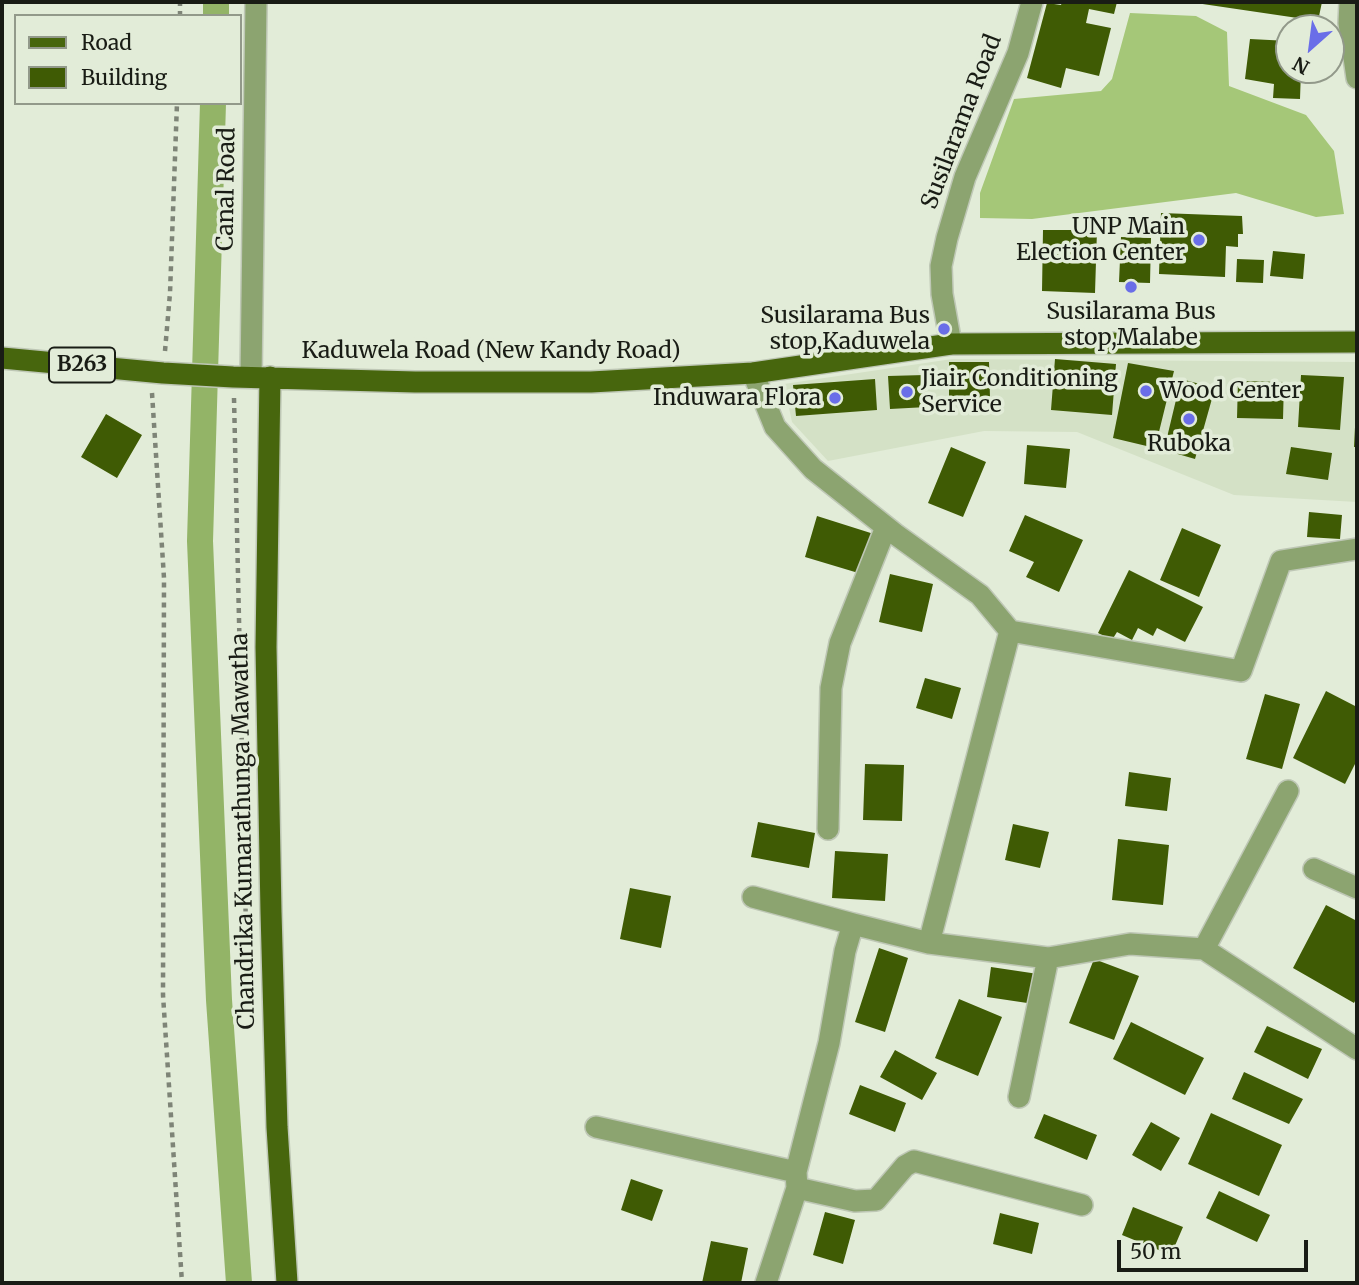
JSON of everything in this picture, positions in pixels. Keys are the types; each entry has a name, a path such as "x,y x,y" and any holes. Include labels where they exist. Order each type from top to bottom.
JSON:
{"main road":[{"name":"Kaduwela Road (New Kandy Road)","path":"2,358 157,372 251,377 415,382 591,382 753,373 951,344 1357,342"},
{"name":"Chandrika Kumarathunga Mawatha","path":"251,377 267,647 277,1127 287,1283"}],"street":[{"name":"Canal Road","path":"251,377 256,2"},
{"name":"Susilarama Road","path":"951,344 942,294 941,266 947,238 965,177 1018,53 1032,2"},
{"path":"1350,2 1349,23 1357,78"},
{"path":"753,373 775,427 813,470 980,595 1010,631 1241,671 1281,561 1357,549"},
{"path":"828,829 831,688 840,643 886,527"},
{"path":"929,943 1010,631"},
{"path":"1204,949 1289,791"},
{"path":"1314,869 1357,887"},
{"path":"754,897 929,943 1048,958 1130,944 1204,949 1357,1049"},
{"path":"766,1283 796,1180 853,924"},
{"path":"1019,1097 1048,958"},
{"path":"596,1127 796,1180 855,1201 876,1200 905,1166 914,1161 1082,1205"}],"path":[{"path":"177,105 170,293 157,372 158,485 164,578 163,995 182,1283"}],"shaded area":[{"path":"952,359 1357,362 1357,502 1234,495 1077,432 984,431 828,461 792,422 784,384"}],"green space":[{"path":"1130,13 1196,16 1227,32 1229,86 1306,115 1334,151 1344,214 1316,217 1236,193 1032,219 980,218 980,193 1014,99 1101,91 1112,79"}],"building":[{"path":"1062,2 1117,2 1114,14 1089,9 1086,23 1111,28 1099,76 1066,68 1061,88 1027,78 1047,3 1061,5"},
{"path":"1189,2 1322,2 1319,14 1275,15"},
{"path":"1250,39 1275,40 1275,84 1301,84 1300,99 1273,98 1274,84 1245,79"},
{"name":"UNP Main Election Center","path":"1161,213 1242,216 1243,234 1238,234 1238,247 1226,246 1225,277 1159,274"},
{"path":"1043,230 1097,230 1095,293 1042,291"},
{"path":"1121,237 1151,238 1150,283 1119,282"},
{"path":"1273,251 1305,254 1303,279 1270,276"},
{"path":"1237,259 1264,260 1263,283 1236,282"},
{"path":"1055,359 1116,364 1112,415 1051,410"},
{"path":"949,362 989,362 990,398 949,398"},
{"name":"Wood Center","path":"1128,363 1174,371 1155,448 1113,438"},
{"name":"Jiair Conditioning Service","path":"925,375 927,407 890,409 888,376"},
{"path":"1301,375 1344,377 1340,430 1298,427"},
{"name":"Induwara Flora","path":"875,379 877,410 796,416 793,385"},
{"name":"Ruboka","path":"1181,379 1215,388 1195,459 1164,450"},
{"path":"1238,381 1284,382 1283,419 1237,418"},
{"path":"106,414 142,435 117,478 81,457"},
{"path":"1357,427 1357,447 1354,447"},
{"path":"1027,445 1070,449 1066,488 1024,484"},
{"path":"951,447 986,462 963,517 928,503"},
{"path":"1291,447 1332,453 1328,480 1286,474"},
{"path":"1309,512 1342,515 1340,539 1307,537"},
{"path":"1025,515 1083,540 1059,592 1026,577 1034,562 1009,551"},
{"path":"817,516 877,535 865,575 805,557"},
{"path":"1182,528 1221,545 1199,597 1160,580"},
{"path":"1129,570 1203,607 1185,642 1157,628 1153,636 1138,628 1132,640 1117,632 1112,640 1098,633"},
{"path":"890,574 933,584 922,632 879,622"},
{"path":"925,678 961,688 952,719 916,708"},
{"path":"1326,691 1357,707 1357,760 1345,784 1293,758"},
{"path":"1265,694 1300,704 1282,769 1246,759"},
{"path":"865,764 904,765 902,821 863,820"},
{"path":"1129,772 1171,778 1167,811 1125,806"},
{"path":"758,822 815,833 809,868 751,857"},
{"path":"1013,824 1049,832 1040,868 1005,860"},
{"path":"1118,839 1169,845 1163,905 1112,900"},
{"path":"835,851 888,854 885,901 832,898"},
{"path":"630,888 671,896 661,948 620,939"},
{"path":"1326,905 1357,921 1357,997 1354,1003 1293,968"},
{"path":"879,948 908,958 885,1032 855,1022"},
{"path":"1094,959 1139,976 1114,1040 1069,1023"},
{"path":"991,967 1038,974 1034,1004 987,997"},
{"path":"959,999 1002,1017 978,1076 935,1058"},
{"path":"1131,1022 1204,1058 1185,1095 1113,1059"},
{"path":"1267,1026 1322,1049 1308,1079 1254,1052"},
{"path":"895,1050 937,1073 922,1100 880,1077"},
{"path":"1244,1072 1303,1099 1289,1124 1232,1099"},
{"path":"860,1085 906,1103 895,1132 849,1114"},
{"path":"1211,1113 1282,1145 1259,1196 1188,1164"},
{"path":"1044,1114 1097,1135 1087,1160 1034,1138"},
{"path":"1151,1122 1180,1138 1161,1171 1132,1155"},
{"path":"631,1179 663,1190 652,1221 621,1210"},
{"path":"1219,1191 1270,1215 1257,1242 1206,1218"},
{"path":"1133,1207 1183,1227 1171,1255 1122,1235"},
{"path":"825,1212 855,1220 843,1264 813,1255"},
{"path":"1000,1213 1039,1223 1032,1254 993,1244"},
{"path":"711,1241 748,1248 741,1283 702,1283"}],"waterway":[{"path":"216,2 216,14"},
{"path":"213,105 200,541 219,1000 239,1283"}],"place":[{"name":"UNP Main Election Center","path":"1199,240"},
{"name":"Susilarama Bus stop,Malabe","path":"1131,287"},
{"name":"Susilarama Bus stop,Kaduwela","path":"944,329"},
{"name":"Wood Center","path":"1146,391"},
{"name":"Jiair Conditioning Service","path":"907,392"},
{"name":"Induwara Flora","path":"835,398"},
{"name":"Ruboka","path":"1189,419"}]}
